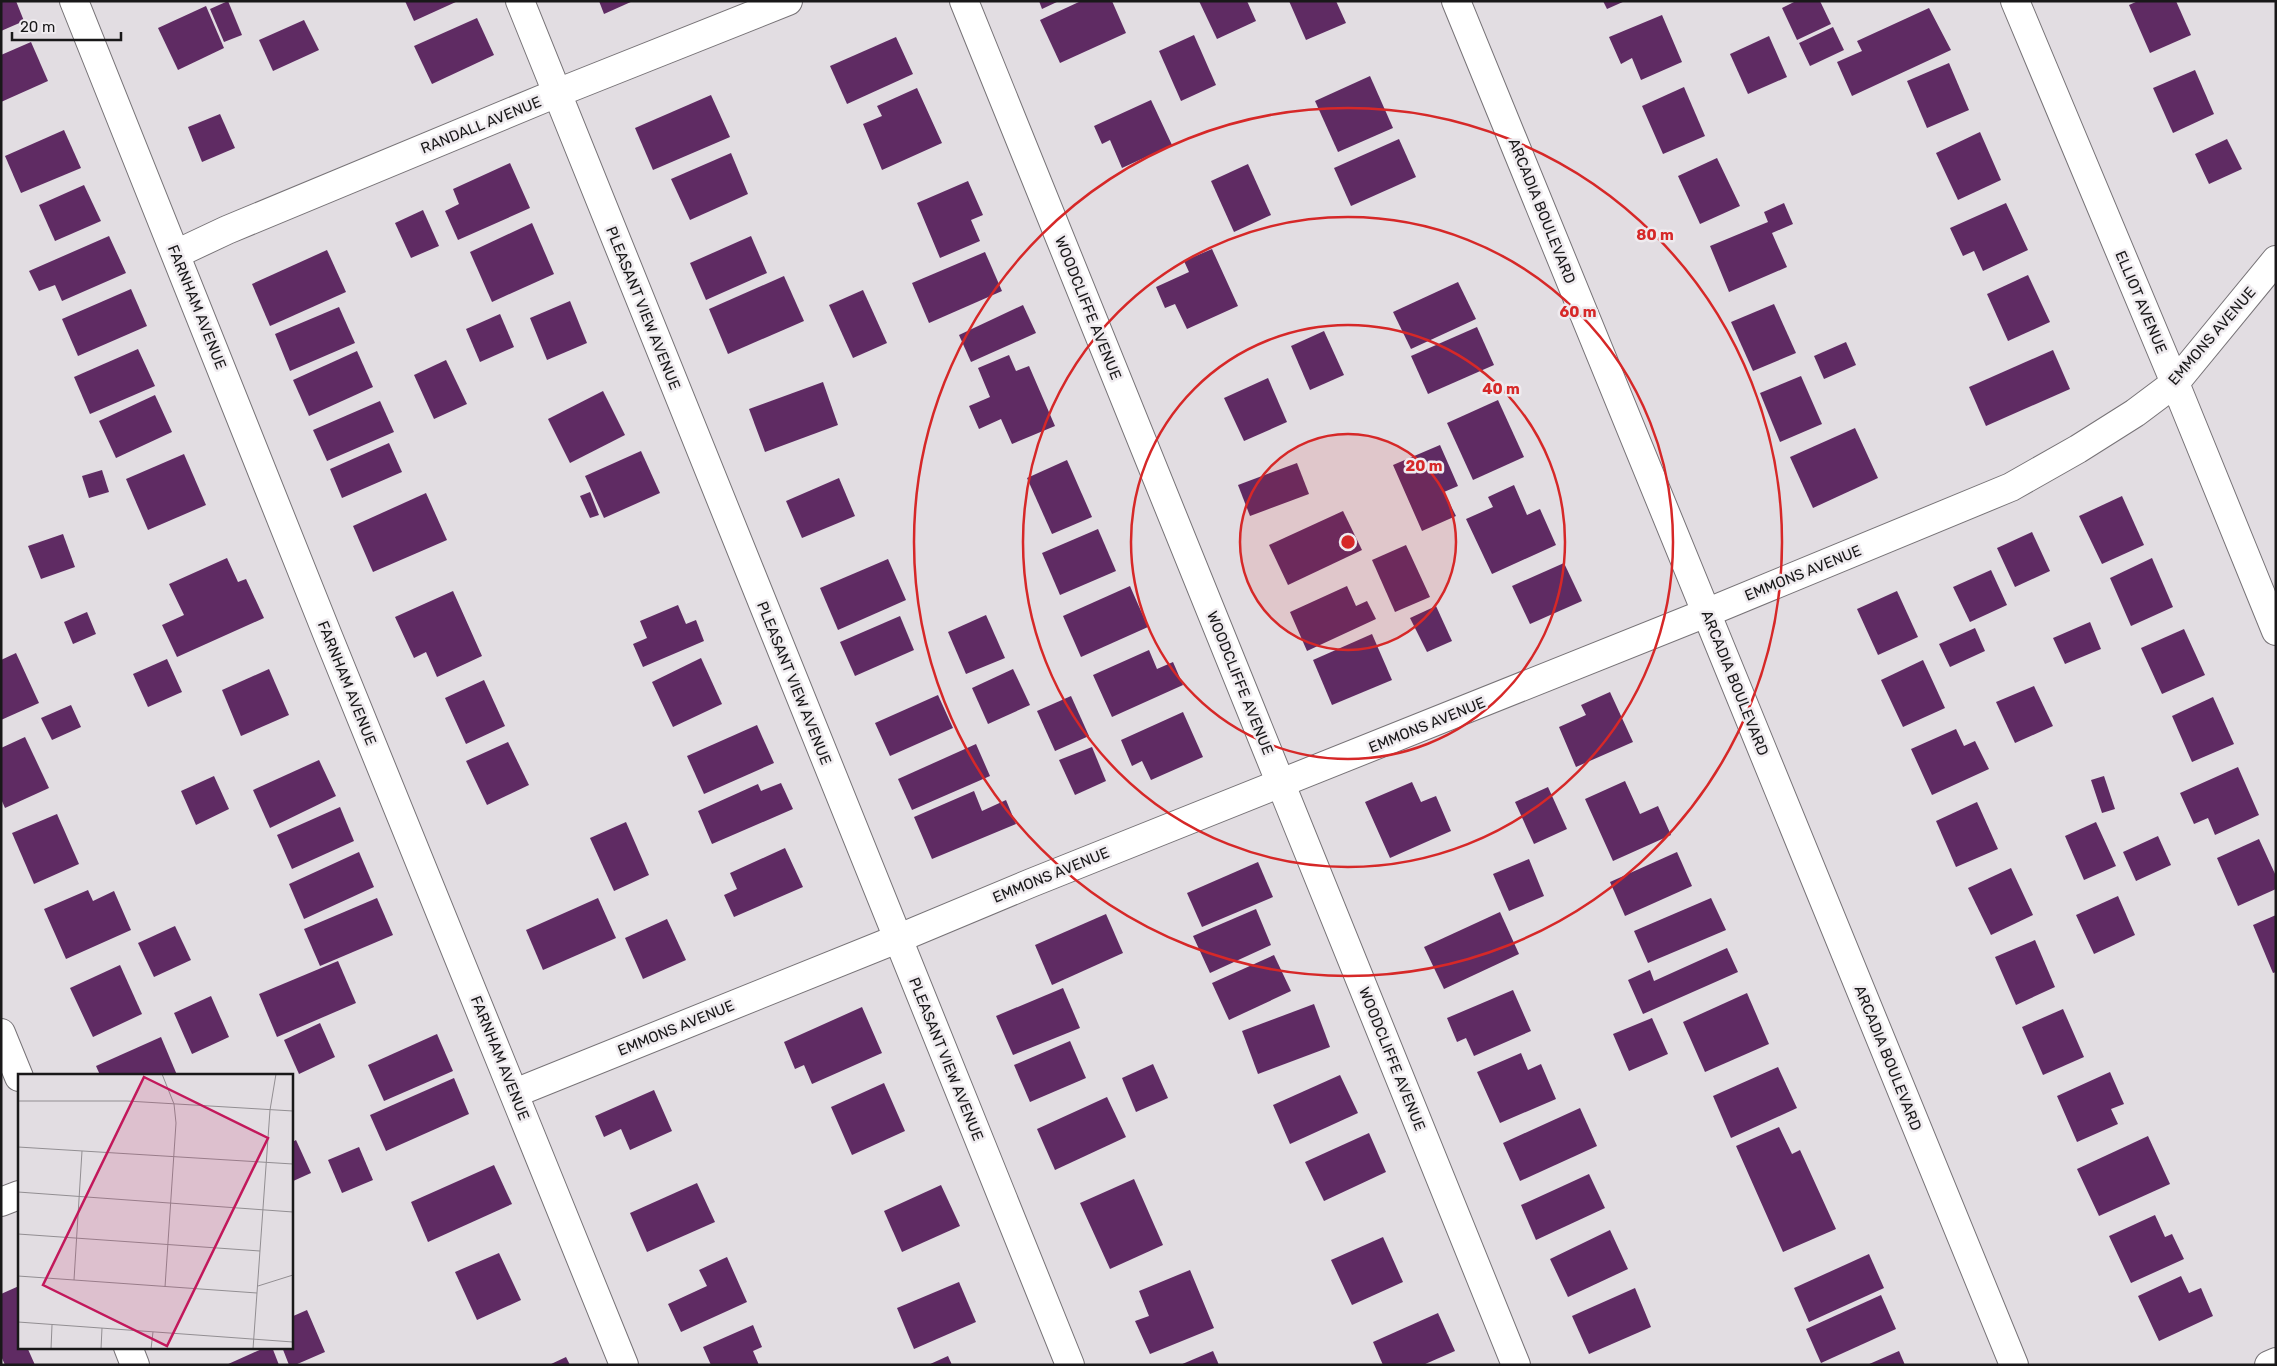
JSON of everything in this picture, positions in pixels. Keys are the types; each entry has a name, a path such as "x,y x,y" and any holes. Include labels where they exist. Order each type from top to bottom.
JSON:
{"street":[{"name":"FARNHAM AVENUE","path":"74,1 328,636 624,1365"},
{"name":"PLEASANT VIEW AVENUE","path":"520,1 1070,1365"},
{"name":"RANDALL AVENUE","path":"176,254 227,230 788,1"},
{"name":"WOODCLIFFE AVENUE","path":"964,1 1516,1365"},
{"name":"ARCADIA BOULEVARD","path":"1456,1 2014,1365"},
{"name":"ELLIOT AVENUE","path":"2015,1 2175,383 2276,631"},
{"name":"EMMONS AVENUE","path":"515,1093 897,939 1031,882 1706,613 2011,487 2078,449 2135,413 2175,383 2276,260"},
{"path":"1,1033 18,1075"},
{"path":"1,1202 18,1195"},
{"path":"128,1348 135,1365"},
{"path":"2269,1365 2276,1362"}],"building":[{"path":"1,1 16,1 24,21 1,31"},
{"path":"228,1 242,35 224,42 210,9"},
{"path":"405,1 458,1 414,21"},
{"path":"599,1 633,1 604,14"},
{"path":"1039,1 1059,1 1042,9"},
{"path":"1081,1 1112,1 1126,33 1060,63 1040,20"},
{"path":"1199,1 1247,1 1256,21 1217,39"},
{"path":"1289,1 1336,1 1346,23 1306,40"},
{"path":"1603,1 1625,1 1607,9"},
{"path":"1796,1 1820,1 1831,24 1797,40 1782,8"},
{"path":"2138,1 2176,1 2191,35 2150,53 2129,5"},
{"path":"206,6 224,48 178,70 158,28"},
{"path":"1929,8 1951,50 1852,96 1837,62 1862,51 1857,41"},
{"path":"1662,15 1682,62 1641,80 1632,58 1621,64 1609,37"},
{"path":"477,18 494,55 432,84 414,46"},
{"path":"304,20 319,50 273,71 259,40"},
{"path":"1833,27 1844,50 1810,66 1799,43"},
{"path":"1194,35 1216,85 1181,101 1159,51"},
{"path":"1769,36 1787,77 1748,94 1730,54"},
{"path":"896,37 913,74 847,104 830,66"},
{"path":"31,42 48,81 1,102 1,55"},
{"path":"1949,63 1969,110 1927,128 1907,81"},
{"path":"2195,70 2214,114 2173,133 2153,88"},
{"path":"1370,76 1393,128 1338,152 1315,101"},
{"path":"1684,87 1705,136 1663,154 1642,106"},
{"path":"917,88 942,143 882,170 863,124 882,116 877,106"},
{"path":"711,95 730,137 653,170 635,128"},
{"path":"1151,100 1172,145 1122,168 1110,140 1102,144 1094,126"},
{"path":"220,114 235,148 202,162 188,127"},
{"path":"64,130 81,168 21,193 5,156"},
{"path":"1980,132 2001,180 1958,200 1936,153"},
{"path":"1399,139 1416,177 1351,206 1334,168"},
{"path":"2227,139 2242,169 2209,184 2195,154"},
{"path":"731,153 748,194 690,220 671,179"},
{"path":"1717,158 1740,206 1700,224 1678,176"},
{"path":"510,163 530,208 458,240 445,211 459,204 453,189"},
{"path":"1248,164 1271,215 1234,232 1211,181"},
{"path":"968,181 983,215 971,220 980,241 940,258 917,203"},
{"path":"84,185 101,221 55,241 39,205"},
{"path":"1784,203 1793,224 1772,233 1787,267 1729,292 1710,246 1768,222 1764,212"},
{"path":"2006,203 2028,250 1983,271 1974,251 1963,256 1950,228"},
{"path":"423,210 439,246 411,258 395,223"},
{"path":"532,223 554,274 492,302 470,252"},
{"path":"109,236 126,273 62,301 55,285 39,291 29,271"},
{"path":"751,236 767,273 706,300 690,263"},
{"path":"1212,249 1238,306 1187,329 1175,304 1165,308 1156,287 1189,272 1184,261"},
{"path":"327,250 346,292 270,326 252,284"},
{"path":"985,252 1002,291 929,323 912,283"},
{"path":"2028,275 2050,322 2008,341 1987,294"},
{"path":"784,276 804,321 728,354 709,309"},
{"path":"1458,282 1476,319 1411,349 1393,312"},
{"path":"131,289 147,326 78,356 62,319"},
{"path":"863,290 887,343 853,358 829,305"},
{"path":"570,301 587,343 547,360 530,318"},
{"path":"1774,304 1796,353 1753,371 1731,322"},
{"path":"1023,305 1036,333 971,362 959,335"},
{"path":"339,307 355,343 290,371 275,334"},
{"path":"500,314 514,347 480,362 466,329"},
{"path":"1477,327 1494,365 1428,394 1411,356"},
{"path":"1324,331 1344,375 1310,390 1291,346"},
{"path":"1846,342 1856,365 1824,379 1814,356"},
{"path":"138,349 155,386 90,414 74,377"},
{"path":"2053,350 2070,389 1986,426 1969,387"},
{"path":"357,351 373,387 309,416 293,380"},
{"path":"1009,355 1016,371 1029,366 1055,426 1012,444 1001,419 979,429 969,406 990,397 978,368"},
{"path":"446,360 467,404 434,419 414,375"},
{"path":"1801,376 1822,424 1780,442 1760,393"},
{"path":"1268,378 1287,422 1244,441 1224,398"},
{"path":"823,382 838,425 765,452 749,409"},
{"path":"603,391 625,435 570,463 548,419"},
{"path":"155,395 172,432 116,458 99,421"},
{"path":"1498,400 1524,457 1473,480 1447,423"},
{"path":"380,401 394,432 327,461 313,430"},
{"path":"1855,428 1878,478 1813,508 1790,457"},
{"path":"389,443 402,472 342,498 330,469"},
{"path":"1440,445 1458,486 1444,492 1456,516 1422,531 1393,465"},
{"path":"641,451 660,493 604,518 585,476"},
{"path":"184,454 206,505 148,530 126,479"},
{"path":"1067,460 1092,517 1052,534 1027,478"},
{"path":"1297,463 1309,494 1250,516 1238,485"},
{"path":"102,470 109,492 89,498 82,476"},
{"path":"839,478 855,516 802,538 786,501"},
{"path":"1514,485 1527,515 1540,509 1556,545 1492,574 1466,519 1493,507 1488,497"},
{"path":"590,492 599,515 590,518 580,496"},
{"path":"426,493 447,540 373,572 353,526"},
{"path":"2122,496 2144,545 2102,564 2079,516"},
{"path":"1343,511 1362,550 1288,585 1269,545"},
{"path":"1098,529 1116,571 1060,595 1042,553"},
{"path":"2032,532 2050,571 2015,587 1997,548"},
{"path":"63,534 75,567 41,579 28,546"},
{"path":"1406,545 1430,597 1395,612 1372,560"},
{"path":"227,558 238,582 246,579 264,618 177,657 162,625 184,615 169,584"},
{"path":"2152,558 2173,607 2131,626 2110,578"},
{"path":"888,559 906,600 838,630 820,588"},
{"path":"1564,563 1582,601 1530,624 1512,586"},
{"path":"1991,570 2007,605 1970,622 1953,587"},
{"path":"1130,586 1148,627 1081,657 1063,616"},
{"path":"1347,586 1356,606 1367,601 1376,619 1307,651 1290,612"},
{"path":"453,591 482,656 437,677 426,652 414,658 395,617"},
{"path":"1897,591 1918,637 1878,655 1857,609"},
{"path":"678,605 686,624 696,620 704,641 643,667 633,644 647,638 640,621"},
{"path":"1436,606 1452,641 1427,652 1410,618"},
{"path":"87,612 96,634 73,644 64,622"},
{"path":"986,615 1005,658 966,674 948,632"},
{"path":"900,616 914,650 855,676 840,642"},
{"path":"2090,622 2101,649 2065,664 2053,638"},
{"path":"1975,628 1985,651 1950,667 1939,644"},
{"path":"2184,629 2205,675 2162,694 2141,648"},
{"path":"1372,634 1392,680 1332,705 1313,660"},
{"path":"1149,650 1157,669 1173,662 1183,685 1112,717 1093,675"},
{"path":"16,653 39,703 1,720 1,660"},
{"path":"701,658 722,704 673,727 652,682"},
{"path":"167,659 182,692 148,707 133,674"},
{"path":"1923,660 1945,708 1903,727 1881,680"},
{"path":"269,669 289,715 241,736 222,690"},
{"path":"1013,669 1030,705 988,724 972,688"},
{"path":"484,680 505,726 466,744 445,698"},
{"path":"2034,686 2053,726 2015,743 1996,702"},
{"path":"1610,692 1633,742 1576,767 1559,727 1586,715 1581,705"},
{"path":"938,695 953,728 890,756 875,723"},
{"path":"1071,696 1089,736 1055,751 1037,711"},
{"path":"2213,697 2234,744 2192,762 2172,716"},
{"path":"71,705 81,727 52,740 41,718"},
{"path":"1183,712 1203,757 1151,780 1142,761 1132,766 1121,740"},
{"path":"757,725 774,763 704,794 687,756"},
{"path":"1956,729 1964,746 1975,741 1989,769 1932,795 1911,749"},
{"path":"25,737 49,788 5,808 1,799 1,748"},
{"path":"508,742 529,785 487,805 466,761"},
{"path":"976,744 990,776 912,810 898,779"},
{"path":"1092,747 1106,781 1075,795 1059,760"},
{"path":"319,760 336,796 270,828 253,790"},
{"path":"2238,767 2259,815 2215,835 2208,818 2194,824 2180,793"},
{"path":"214,776 229,809 196,825 181,791"},
{"path":"2104,776 2115,809 2102,813 2091,780"},
{"path":"1625,781 1640,814 1658,806 1671,835 1613,861 1585,799"},
{"path":"1412,782 1421,802 1436,796 1451,831 1390,858 1365,802"},
{"path":"781,783 793,809 712,844 698,811 758,784 761,791"},
{"path":"1548,787 1567,829 1534,844 1515,802"},
{"path":"974,791 982,811 1006,800 1016,824 932,859 914,817"},
{"path":"1977,802 1998,849 1956,867 1936,821"},
{"path":"340,807 354,841 292,869 277,835"},
{"path":"57,814 79,864 34,884 12,833"},
{"path":"626,822 649,875 614,891 590,838"},
{"path":"2096,822 2116,866 2084,880 2065,836"},
{"path":"2158,836 2171,865 2136,881 2123,852"},
{"path":"2259,839 2276,876 2276,889 2238,906 2217,858"},
{"path":"785,848 803,887 734,917 724,895 737,889 730,873"},
{"path":"359,852 374,887 304,919 289,884"},
{"path":"1677,852 1692,886 1625,916 1610,882"},
{"path":"1529,859 1544,896 1509,911 1493,874"},
{"path":"1258,862 1273,897 1202,927 1187,893"},
{"path":"2011,868 2033,915 1991,935 1968,888"},
{"path":"88,890 93,901 114,891 131,930 66,959 44,909"},
{"path":"2118,896 2135,935 2094,954 2076,915"},
{"path":"377,898 393,935 320,966 304,929"},
{"path":"598,898 616,938 543,970 526,930"},
{"path":"1711,898 1726,930 1648,963 1634,931"},
{"path":"1256,909 1271,945 1210,973 1193,936"},
{"path":"1500,912 1519,954 1444,989 1424,947"},
{"path":"1106,914 1123,953 1052,985 1035,945"},
{"path":"2276,915 2276,972 2273,973 2253,925"},
{"path":"667,919 686,960 643,979 625,938"},
{"path":"175,926 191,960 154,977 138,943"},
{"path":"2035,940 2055,987 2016,1005 1995,957"},
{"path":"1727,948 1738,972 1643,1014 1628,980 1650,970 1654,981"},
{"path":"1274,955 1291,991 1229,1020 1212,983"},
{"path":"338,961 356,1003 277,1037 259,994"},
{"path":"120,965 142,1014 93,1037 70,988"},
{"path":"1063,988 1080,1028 1013,1055 996,1016"},
{"path":"1513,990 1531,1031 1474,1056 1466,1038 1457,1042 1447,1018"},
{"path":"1747,993 1769,1044 1705,1072 1683,1022"},
{"path":"211,996 229,1037 192,1054 174,1013"},
{"path":"1314,1004 1330,1047 1258,1074 1242,1031"},
{"path":"862,1007 882,1053 812,1084 804,1065 795,1069 784,1042"},
{"path":"2063,1009 2084,1057 2043,1075 2022,1027"},
{"path":"1652,1018 1668,1054 1629,1071 1613,1034"},
{"path":"320,1023 335,1057 299,1074 284,1040"},
{"path":"437,1034 453,1071 384,1101 368,1065"},
{"path":"161,1037 177,1074 100,1074 96,1066"},
{"path":"1070,1041 1086,1078 1030,1102 1014,1065"},
{"path":"1521,1053 1528,1070 1541,1064 1556,1099 1500,1123 1477,1072"},
{"path":"1153,1064 1168,1098 1136,1112 1122,1078"},
{"path":"1778,1067 1797,1108 1731,1138 1713,1096"},
{"path":"2110,1072 2124,1104 2111,1109 2118,1124 2077,1142 2057,1096"},
{"path":"1340,1075 1358,1113 1290,1144 1273,1105"},
{"path":"454,1078 469,1114 386,1151 370,1115"},
{"path":"884,1083 905,1131 852,1155 831,1107"},
{"path":"654,1090 672,1131 630,1150 621,1129 604,1137 595,1116"},
{"path":"1107,1097 1126,1137 1055,1170 1037,1129"},
{"path":"1580,1108 1597,1146 1520,1181 1503,1143"},
{"path":"1779,1127 1792,1154 1800,1150 1836,1229 1783,1252 1736,1146"},
{"path":"1369,1133 1386,1172 1324,1201 1305,1162"},
{"path":"2148,1136 2170,1184 2099,1216 2077,1169"},
{"path":"296,1140 311,1173 292,1182 292,1142"},
{"path":"359,1147 373,1180 342,1193 328,1160"},
{"path":"494,1165 512,1204 428,1242 411,1202"},
{"path":"1589,1174 1605,1208 1536,1240 1521,1205"},
{"path":"1134,1179 1163,1245 1110,1269 1080,1203"},
{"path":"697,1183 715,1222 647,1252 630,1213"},
{"path":"941,1185 960,1226 902,1252 884,1211"},
{"path":"2155,1215 2165,1237 2172,1234 2184,1259 2131,1283 2109,1236"},
{"path":"1610,1230 1628,1269 1568,1297 1550,1259"},
{"path":"1383,1237 1403,1282 1352,1305 1331,1260"},
{"path":"499,1253 521,1300 477,1320 455,1272"},
{"path":"1869,1254 1884,1288 1809,1322 1794,1288"},
{"path":"727,1257 747,1302 681,1332 668,1304 707,1286 699,1270"},
{"path":"1190,1270 1214,1328 1150,1354 1135,1321 1149,1316 1139,1291"},
{"path":"2181,1276 2189,1293 2201,1288 2213,1316 2159,1341 2138,1296"},
{"path":"959,1282 976,1322 914,1349 897,1308"},
{"path":"18,1286 18,1348 27,1348 35,1365 5,1365 1,1356 1,1294"},
{"path":"1635,1288 1651,1327 1589,1354 1572,1316"},
{"path":"1881,1295 1896,1329 1821,1363 1806,1329"},
{"path":"307,1310 325,1352 295,1365 289,1365 282,1348 292,1348 292,1317"},
{"path":"1438,1313 1455,1351 1423,1365 1383,1365 1373,1342"},
{"path":"753,1325 762,1347 753,1351 759,1365 711,1365 703,1347"},
{"path":"264,1348 272,1348 279,1365 226,1365"},
{"path":"1213,1351 1219,1365 1180,1365"},
{"path":"1899,1351 1905,1365 1867,1365"},
{"path":"948,1356 952,1365 928,1365"},
{"path":"566,1357 570,1365 549,1365"}]}
